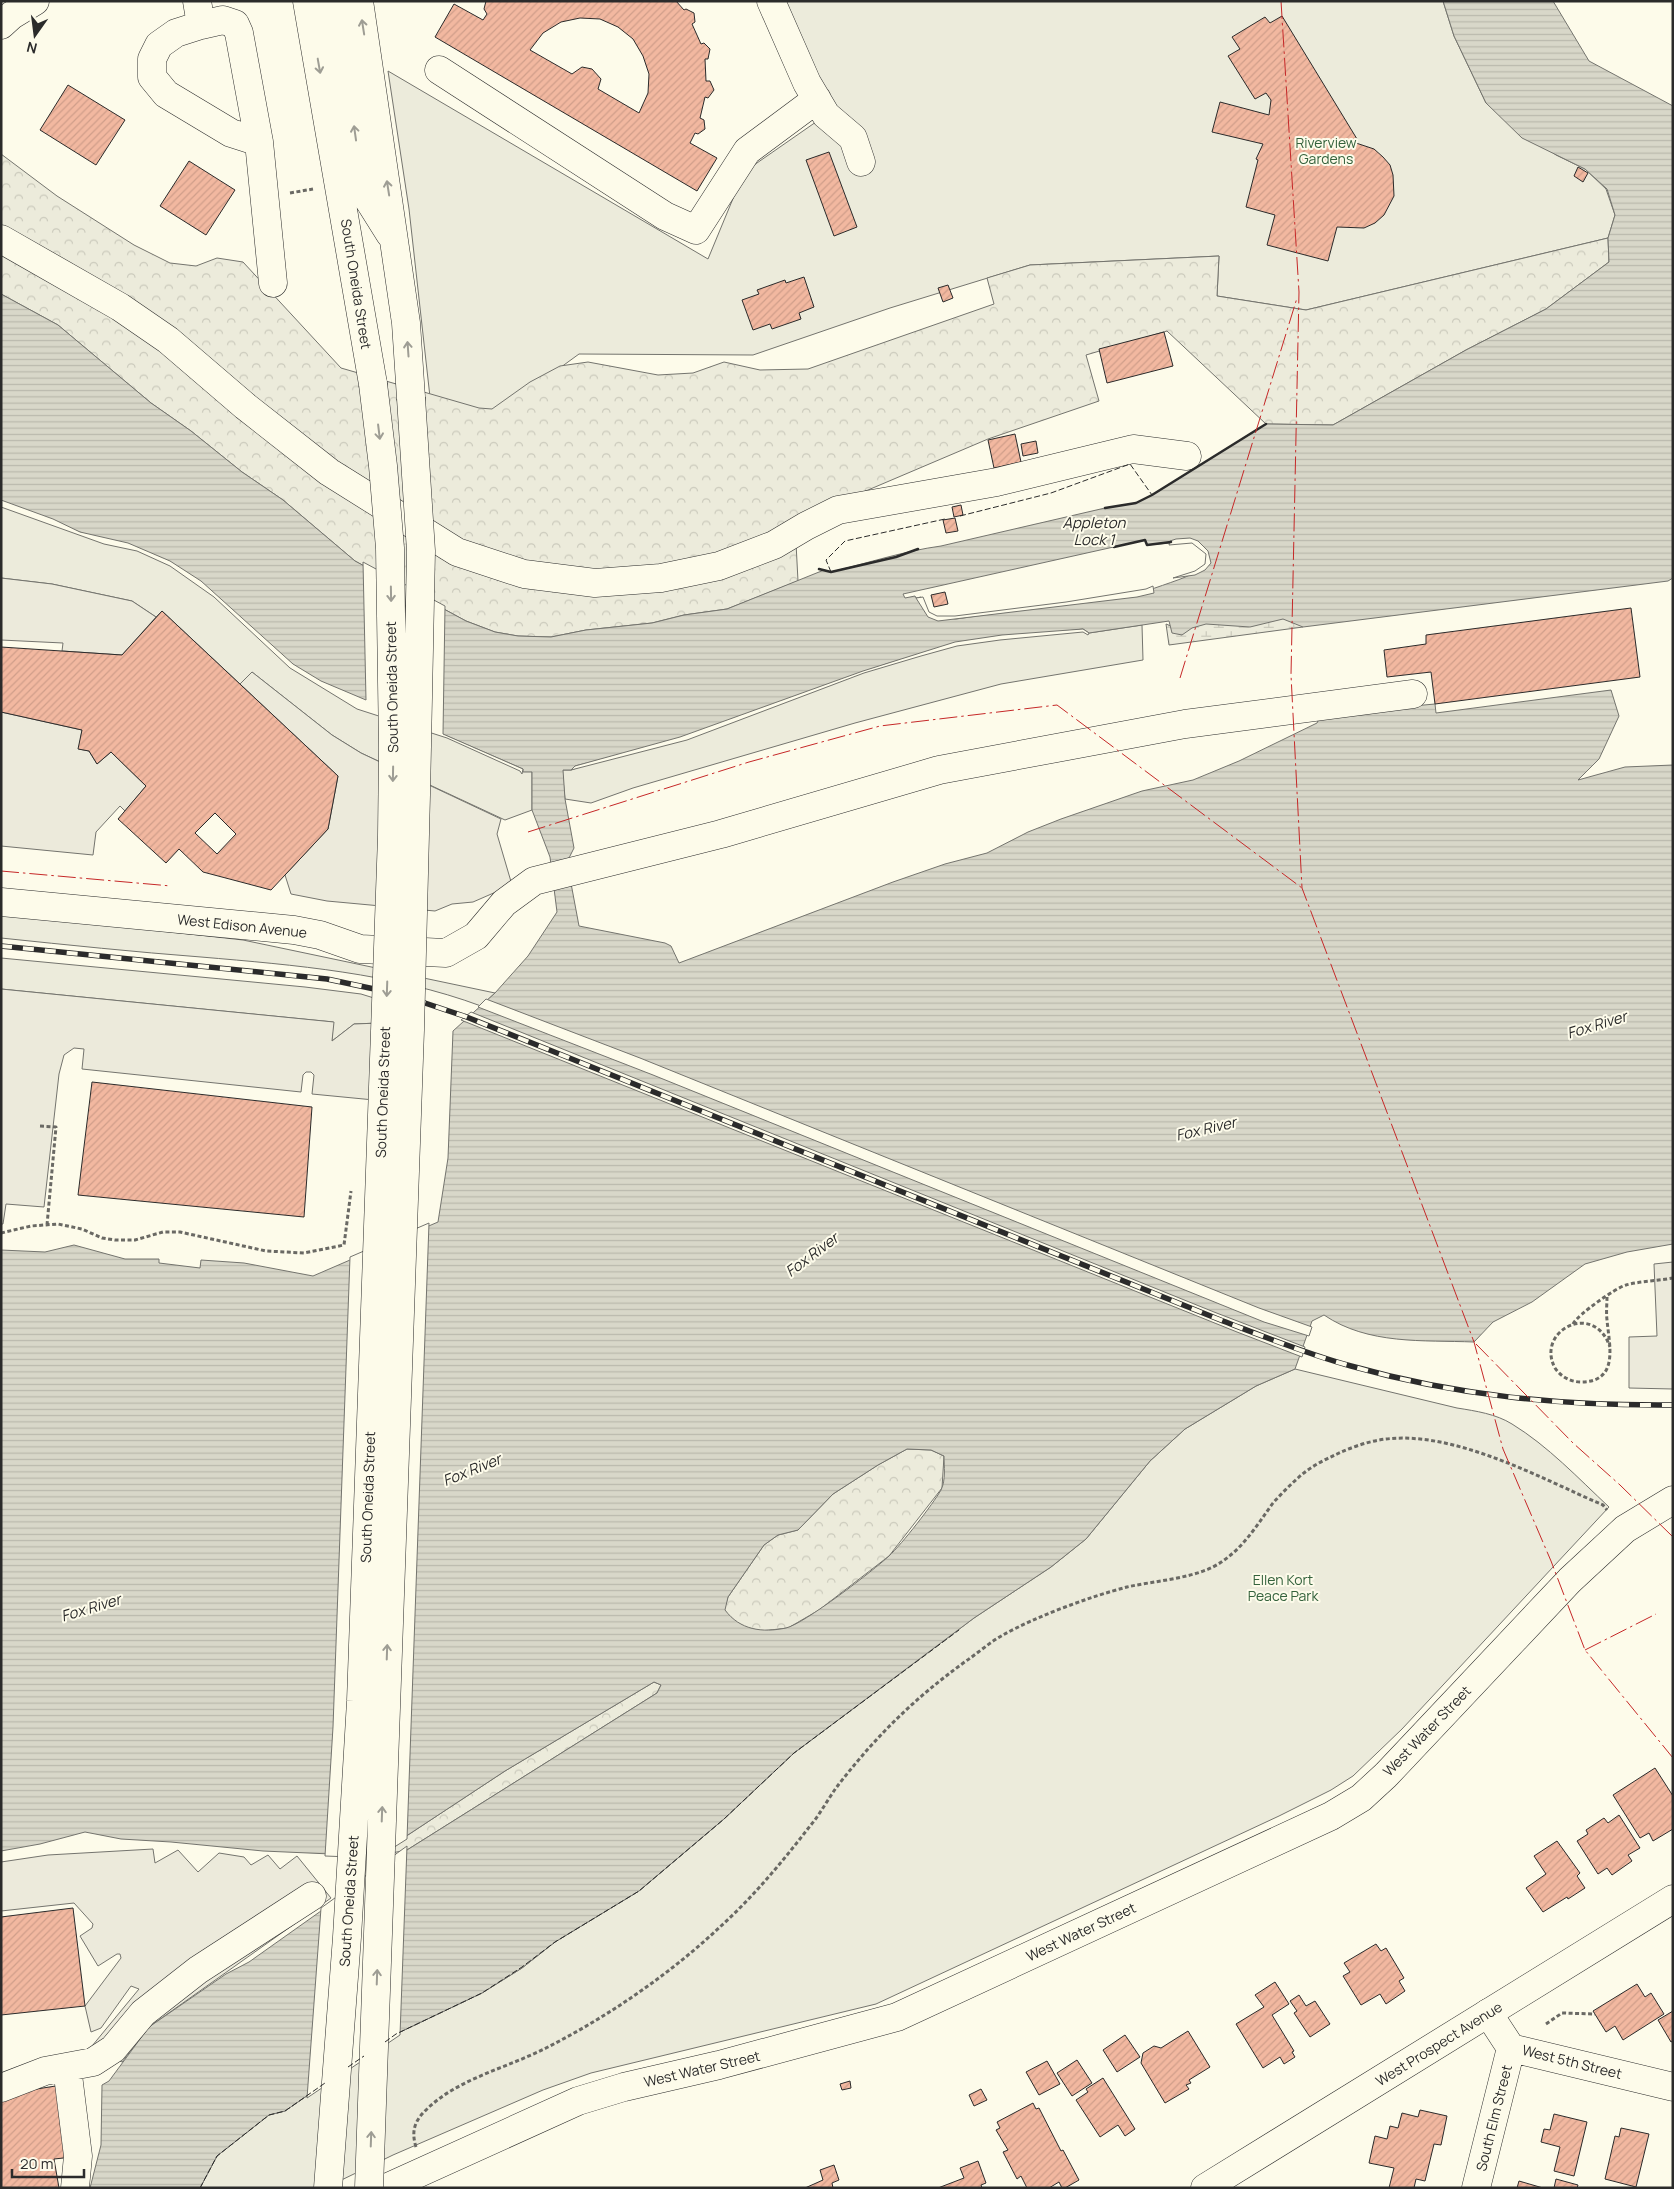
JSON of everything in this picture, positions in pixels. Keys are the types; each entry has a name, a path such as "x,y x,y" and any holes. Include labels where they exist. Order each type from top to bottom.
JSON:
{"main road":[{"path":"1,25 12,15 35,1"},
{"name":"South Oneida Street","path":"307,1 373,384 383,466 390,548 393,729 392,836 361,1701 347,1937 328,2188"},
{"path":"333,1 340,33 363,191 395,242"},
{"name":"South Oneida Street","path":"359,1 408,343 421,550 410,1030 369,2188"},
{"path":"771,1 807,83 826,114 853,138 861,162"},
{"path":"259,142 231,133 166,94 152,77 152,59 159,45 199,13 235,24 239,33 259,142 273,283"},
{"path":"439,70 665,216 696,230 747,151 817,99"},
{"path":"1,240 120,307 168,340 245,406 329,472 457,552 524,574 595,583 661,578 719,566 774,545 838,510 997,482 1133,449 1188,456"},
{"name":"West Edison Avenue","path":"1,902 294,930 320,935 360,949 446,953 476,936 504,903 534,881 720,834 939,770 1185,724 1413,694"},
{"name":"West Water Street","path":"386,2188 578,2101 624,2087 719,2066 897,2017 1332,1816 1361,1798 1386,1775 1570,1580 1625,1529 1673,1500"},
{"path":"1,2088 45,2072 93,2062 113,2049 143,2013 198,1970 312,1896"},
{"name":"West Prospect Avenue","path":"1205,2188 1673,1899"},
{"name":"West 5th Street","path":"1488,2013 1511,2048 1673,2087"},
{"name":"South Elm Street","path":"1476,2188 1511,2048"},
{"path":"67,2067 78,2156 75,2188"}],"path":[{"path":"264,195 321,188"},
{"path":"40,1126 56,1127 47,1225"},
{"path":"1,1233 58,1224 82,1229 102,1238 115,1240 135,1240 163,1232 180,1232 266,1251 304,1253 344,1244 352,1182"},
{"path":"1607,1297 1610,1346 1609,1364 1604,1372 1588,1382 1570,1380 1556,1368 1551,1351 1558,1334 1573,1324 1588,1308 1607,1297 1618,1287 1626,1284 1673,1278"},
{"path":"1573,1324 1582,1323 1597,1327 1603,1332 1610,1346"},
{"path":"416,2148 414,2127 420,2116 452,2090 475,2078 502,2069 548,2048 637,1994 722,1925 779,1865 871,1745 904,1710 935,1684 1002,1636 1038,1619 1122,1588 1188,1576 1211,1567 1244,1544 1274,1502 1302,1474 1326,1458 1352,1447 1386,1439 1421,1439 1454,1444 1603,1505 1625,1529"},
{"path":"1546,2024 1562,2013 1595,2014"}],"green space":[{"name":"Riverview Gardens","path":"771,1 1443,1 1454,36 1486,103 1556,155 1585,169 1606,189 1615,215 1608,238 1306,310 1217,296 1219,256 1030,265 890,308 753,355 579,354 491,418 431,406 409,209 388,71 708,259 744,172 826,115"},
{"path":"1,154 57,196 134,245 170,263 196,266 217,258 243,262 341,368 479,408 492,409 530,382 560,366 588,362 658,375 693,373 724,362 760,370 808,369 994,304 987,278 1030,265 1219,256 1217,296 1306,310 1608,238 1609,262 1546,309 1466,350 1333,425 1266,424 1167,331 1086,355 1099,401 988,439 821,510 750,543 706,559 594,573 489,555 353,481 1,230"},
{"path":"1,249 126,318 357,503 555,588 796,543 798,581 727,609 684,615 652,623 586,630 551,637 518,636 495,632 466,621 355,561 283,500 242,472 191,431 151,403 58,325 1,294"},
{"path":"1,504 138,548 171,564 447,736 523,769 523,771 532,771 532,810 505,820 361,753 332,735 252,672 240,684 162,611 156,617 132,601 52,584 1,578"},
{"path":"1280,617 1299,621 1303,627 1169,645 1166,624 1171,626 1196,622"},
{"path":"1142,625 1143,660 1001,684 855,723 633,788 591,803 565,799 562,770 571,770 863,671 956,644 1083,629 1089,633"},
{"path":"1,913 243,940 495,993 481,1006 413,986 343,972 272,963 1,938"},
{"path":"1,958 305,987 361,994 390,1003 379,1023 354,1024 332,1041 333,1022 1,989"},
{"name":"Ellen Kort Peace Park","path":"1295,1369 1457,1408 1486,1413 1499,1418 1512,1424 1538,1442 1609,1507 1402,1729 1353,1776 1331,1790 1279,1816 876,2004 591,2073 543,2090 393,2155 325,2188 200,2188 217,2156 269,2115 285,2111 396,2034 482,1993 522,1968 555,1942 639,1891 724,1819 794,1753 974,1618 1051,1567 1086,1539 1150,1461 1185,1429 1256,1386"},
{"path":"907,1449 931,1450 944,1456 942,1488 889,1556 819,1610 788,1628 761,1631 745,1627 733,1620 724,1610 728,1597 764,1545 778,1535 798,1530 833,1494"},
{"path":"654,1682 661,1685 657,1693 407,1850 376,1856 505,1771"}],"shaded area":[{"path":"1,578 52,584 132,601 156,617 122,655 62,651 63,643 1,640"},
{"path":"252,672 332,735 361,753 501,819 497,834 512,885 473,902 452,904 435,911 327,901 291,894 285,875 328,829 338,776 240,684"},
{"path":"1,712 82,730 79,749 89,751 97,764 111,752 146,786 125,811 120,806 96,832 93,855 1,846"},
{"path":"1,989 334,1022 332,1041 354,1024 379,1023 374,1100 312,1094 314,1075 311,1072 306,1072 303,1075 301,1092 82,1069 84,1049 74,1048 64,1055 59,1074 44,1207 6,1204 3,1224 1,1224"},
{"path":"1673,1262 1673,1389 1629,1388 1629,1337 1657,1336 1654,1264"},
{"path":"153,1849 155,1863 178,1850 198,1872 219,1853 244,1857 251,1865 268,1855 280,1869 297,1856 331,1898 149,2027 122,2062 92,2046 139,1989 131,1986 101,2028 91,2032 85,2006 121,1958 120,1954 98,1966 80,1936 92,1928 93,1924 74,1903 1,1911 1,1862 48,1855"}],"water":[{"path":"1443,1 1553,1 1589,61 1673,106 1673,578 1668,581 1303,627 1283,619 1250,627 1206,624 1192,628 1182,635 1172,633 1169,621 1089,633 1083,629 956,644 886,664 686,738 575,766 571,770 563,770 565,799 574,848 567,862 579,926 665,943 671,946 679,963 893,882 945,864 987,853 1028,832 1061,819 1142,791 1193,780 1239,761 1317,723 1320,717 1358,711 1435,704 1436,713 1611,690 1619,716 1599,759 1578,780 1625,767 1673,765 1673,1244 1627,1252 1585,1264 1532,1302 1493,1322 1474,1342 1396,1339 1377,1336 1341,1325 1324,1315 1312,1321 1295,1369 1256,1386 1185,1429 1150,1461 1086,1539 1051,1567 974,1618 794,1753 724,1819 639,1891 555,1942 522,1968 482,1993 396,2034 285,2111 269,2115 217,2156 200,2188 90,2188 101,2145 102,2085 109,2081 149,2027 226,1974 249,1962 407,1850 657,1693 661,1685 654,1682 505,1771 376,1856 263,1851 121,1839 85,1832 40,1844 1,1851 1,1250 45,1252 74,1245 125,1259 159,1259 159,1263 200,1268 201,1260 244,1263 313,1276 438,1222 448,1158 453,1031 495,993 528,956 557,912 550,857 532,810 532,772 523,772 523,769 447,736 358,707 291,666 215,595 171,564 138,548 105,541 1,504 1,294 58,325 151,403 191,431 242,472 283,500 355,561 466,621 495,632 518,636 551,637 586,630 652,623 684,615 727,609 824,570 831,572 913,551 1105,508 1136,503 1266,424 1333,425 1466,350 1546,309 1609,262 1608,238 1615,215 1607,189 1585,169 1522,138 1486,103 1454,36","holes":["1145,540 1147,545 1192,541 1208,553 1207,565 1186,577 1147,591 956,619 937,618 927,613 921,597 905,598 903,594","907,1449 931,1450 944,1456 944,1482 941,1490 924,1514 889,1556 823,1607 786,1628 760,1630 745,1626 731,1617 725,1610 728,1597 764,1545 778,1535 798,1530 833,1494"]}],"pier":[{"path":"1,500 53,519 80,532 128,543 170,561 201,581 293,664 321,681 366,700 363,562 445,606 443,734 523,769 522,774 520,771 447,738 357,709 290,668 214,597 170,566 137,551 104,544 1,507"},
{"path":"1190,538 1198,541 1208,551 1211,563 1205,570 1195,575 1173,578 1195,571 1205,564 1206,554 1192,543 1169,545 1170,541 1176,539"},
{"path":"1153,586 1154,593 1137,597 938,621 928,617 916,598 923,597 929,612 937,616 955,616 1066,602 1146,589"},
{"path":"1083,629 1089,633 1088,635 1083,632 957,646 864,673 687,740 571,770 575,766 680,737 863,671 955,642 1002,635"},
{"path":"486,999 640,1058 1259,1308 1312,1327 1309,1336 1264,1322 653,1075 478,1007"},
{"path":"471,1012 1305,1347 1302,1357 461,1020"},
{"path":"429,1223 407,1839 377,1858 325,1856 333,1727 350,1257"},
{"path":"407,1846 400,2035 307,2098 321,1908"}],"building":[{"path":"486,1 676,1 684,10 686,9 694,13 695,22 692,24 701,44 704,43 710,49 708,59 705,59 706,81 710,81 714,90 708,98 705,97 700,118 704,120 705,129 698,134 695,133 690,143 717,158 697,191 435,37 454,4 483,20 487,14 484,9","holes":["580,18 600,19 618,27 633,39 643,56 649,74 648,93 639,113 598,89 601,79 592,69 582,67 572,74 530,50 543,33 561,22"]},
{"path":"1282,16 1357,139 1356,143 1374,149 1390,165 1393,175 1394,196 1384,215 1375,223 1364,228 1337,227 1328,261 1267,245 1275,215 1246,207 1258,160 1256,159 1263,144 1212,132 1220,102 1269,115 1271,100 1266,93 1255,99 1228,56 1240,49 1232,37 1265,17 1270,23"},
{"path":"68,85 125,120 96,165 40,130"},
{"path":"829,152 857,227 834,236 806,160"},
{"path":"189,161 235,190 206,235 160,206"},
{"path":"1578,167 1588,173 1583,182 1574,176"},
{"path":"804,277 814,307 799,313 801,319 772,329 770,324 753,330 742,300 759,294 757,290 785,280 786,283"},
{"path":"948,285 953,298 943,302 938,288"},
{"path":"1164,332 1173,366 1107,383 1099,349"},
{"path":"1015,434 1021,462 994,468 988,440"},
{"path":"1036,441 1038,453 1023,456 1021,444"},
{"path":"961,505 963,515 954,517 952,507"},
{"path":"955,518 958,531 946,533 943,520"},
{"path":"945,592 948,604 934,607 931,595"},
{"path":"1631,608 1640,677 1435,704 1431,672 1387,677 1384,650 1426,644 1426,635"},
{"path":"162,611 338,776 328,829 271,890 203,872 179,849 166,863 118,819 146,786 111,752 97,764 89,751 78,749 82,730 1,712 1,647 122,655","holes":["215,813 236,834 217,854 195,833"]},
{"path":"92,1082 312,1107 304,1217 78,1195"},
{"path":"1655,1768 1673,1796 1673,1829 1653,1841 1649,1833 1640,1838 1613,1795"},
{"path":"1619,1815 1640,1848 1628,1855 1632,1861 1612,1875 1607,1868 1598,1874 1577,1841 1588,1834 1586,1830 1604,1818 1608,1823"},
{"path":"1557,1841 1580,1873 1577,1876 1585,1888 1543,1912 1526,1888 1546,1874 1534,1856"},
{"path":"73,1908 85,2006 1,2015 1,1917"},
{"path":"1376,1944 1381,1951 1386,1948 1404,1978 1399,1981 1405,1991 1386,2004 1380,1994 1361,2005 1343,1976 1350,1972 1344,1963"},
{"path":"1275,1982 1289,2004 1272,2015 1294,2051 1292,2052 1295,2057 1284,2064 1280,2057 1263,2068 1236,2024 1264,2007 1255,1995"},
{"path":"1637,1984 1645,1997 1651,1993 1664,2014 1623,2040 1615,2026 1606,2032 1593,2011"},
{"path":"1299,1995 1306,2006 1315,2001 1330,2024 1310,2037 1294,2013 1297,2011 1290,2001"},
{"path":"1673,2011 1673,2041 1671,2042 1658,2020"},
{"path":"1188,2031 1210,2067 1189,2080 1191,2083 1186,2085 1189,2089 1165,2103 1141,2063 1143,2053 1154,2046 1161,2048"},
{"path":"1125,2035 1140,2057 1117,2072 1103,2050"},
{"path":"1077,2060 1092,2083 1072,2096 1057,2073"},
{"path":"1047,2061 1060,2084 1039,2095 1026,2072"},
{"path":"1103,2078 1135,2129 1125,2136 1118,2125 1100,2137 1076,2100 1088,2092 1086,2089"},
{"path":"850,2081 851,2088 842,2090 840,2084"},
{"path":"62,2085 73,2157 54,2159 59,2188 1,2188 1,2101 24,2091"},
{"path":"981,2089 987,2100 974,2106 969,2095"},
{"path":"1033,2103 1036,2109 1039,2108 1061,2151 1063,2150 1079,2180 1065,2188 1062,2188 1059,2182 1049,2188 1027,2188 1021,2176 1017,2179 1003,2152 1008,2150 996,2130 1000,2128 997,2122"},
{"path":"1420,2110 1447,2116 1441,2145 1434,2144 1425,2181 1416,2179 1414,2188 1389,2188 1394,2168 1369,2163 1375,2136 1387,2139 1390,2126 1398,2128 1402,2113 1418,2117"},
{"path":"1554,2114 1587,2122 1574,2176 1554,2171 1560,2147 1541,2142 1544,2129 1550,2130"},
{"path":"1621,2128 1649,2134 1636,2187 1605,2179 1615,2136 1619,2137"},
{"path":"978,2161 986,2183 981,2185 982,2188 938,2188 964,2178 960,2168"},
{"path":"834,2165 839,2180 832,2183 833,2188 805,2188 823,2180 820,2170"},
{"path":"1556,2179 1578,2185 1577,2188 1554,2188"},
{"path":"1519,2181 1543,2188 1517,2188"}],"railway":[{"path":"1,946 327,979 398,994 464,1016 1223,1321 1318,1356 1391,1376 1471,1392 1591,1404 1673,1405"}],"fence":[{"path":"960,516 1051,493 1130,464 1152,495"},
{"path":"831,572 826,560 845,541 945,519"},
{"path":"385,2042 396,2034 482,1993 522,1967 555,1942 639,1891 724,1819 794,1753 959,1630"},
{"path":"348,2067 364,2056"},
{"path":"200,2188 217,2156 269,2115 285,2111 325,2083"}],"wall":[{"path":"1105,508 1136,503 1152,495 1266,424"},
{"path":"1114,547 1145,540 1147,545 1171,542"},
{"path":"819,569 831,572 896,557 918,549"}],"power":[{"path":"1281,1 1299,292 1291,675 1302,888 1474,1342 1503,1449 1551,1561 1585,1650 1673,1758"},
{"path":"1180,678 1297,298"},
{"path":"528,832 749,762 880,726 1057,705 1302,888"},
{"path":"1,871 171,886"},
{"path":"1476,1344 1573,1443 1620,1485 1673,1537"},
{"path":"1585,1650 1656,1614"}],"water label":[{"name":"Appleton Lock 1","path":"1094,532"},
{"name":"Fox River","path":"1597,1025"},
{"name":"Fox River","path":"1206,1129"},
{"name":"Fox River","path":"812,1255"},
{"name":"Fox River","path":"472,1470"},
{"name":"Fox River","path":"91,1608"}]}
